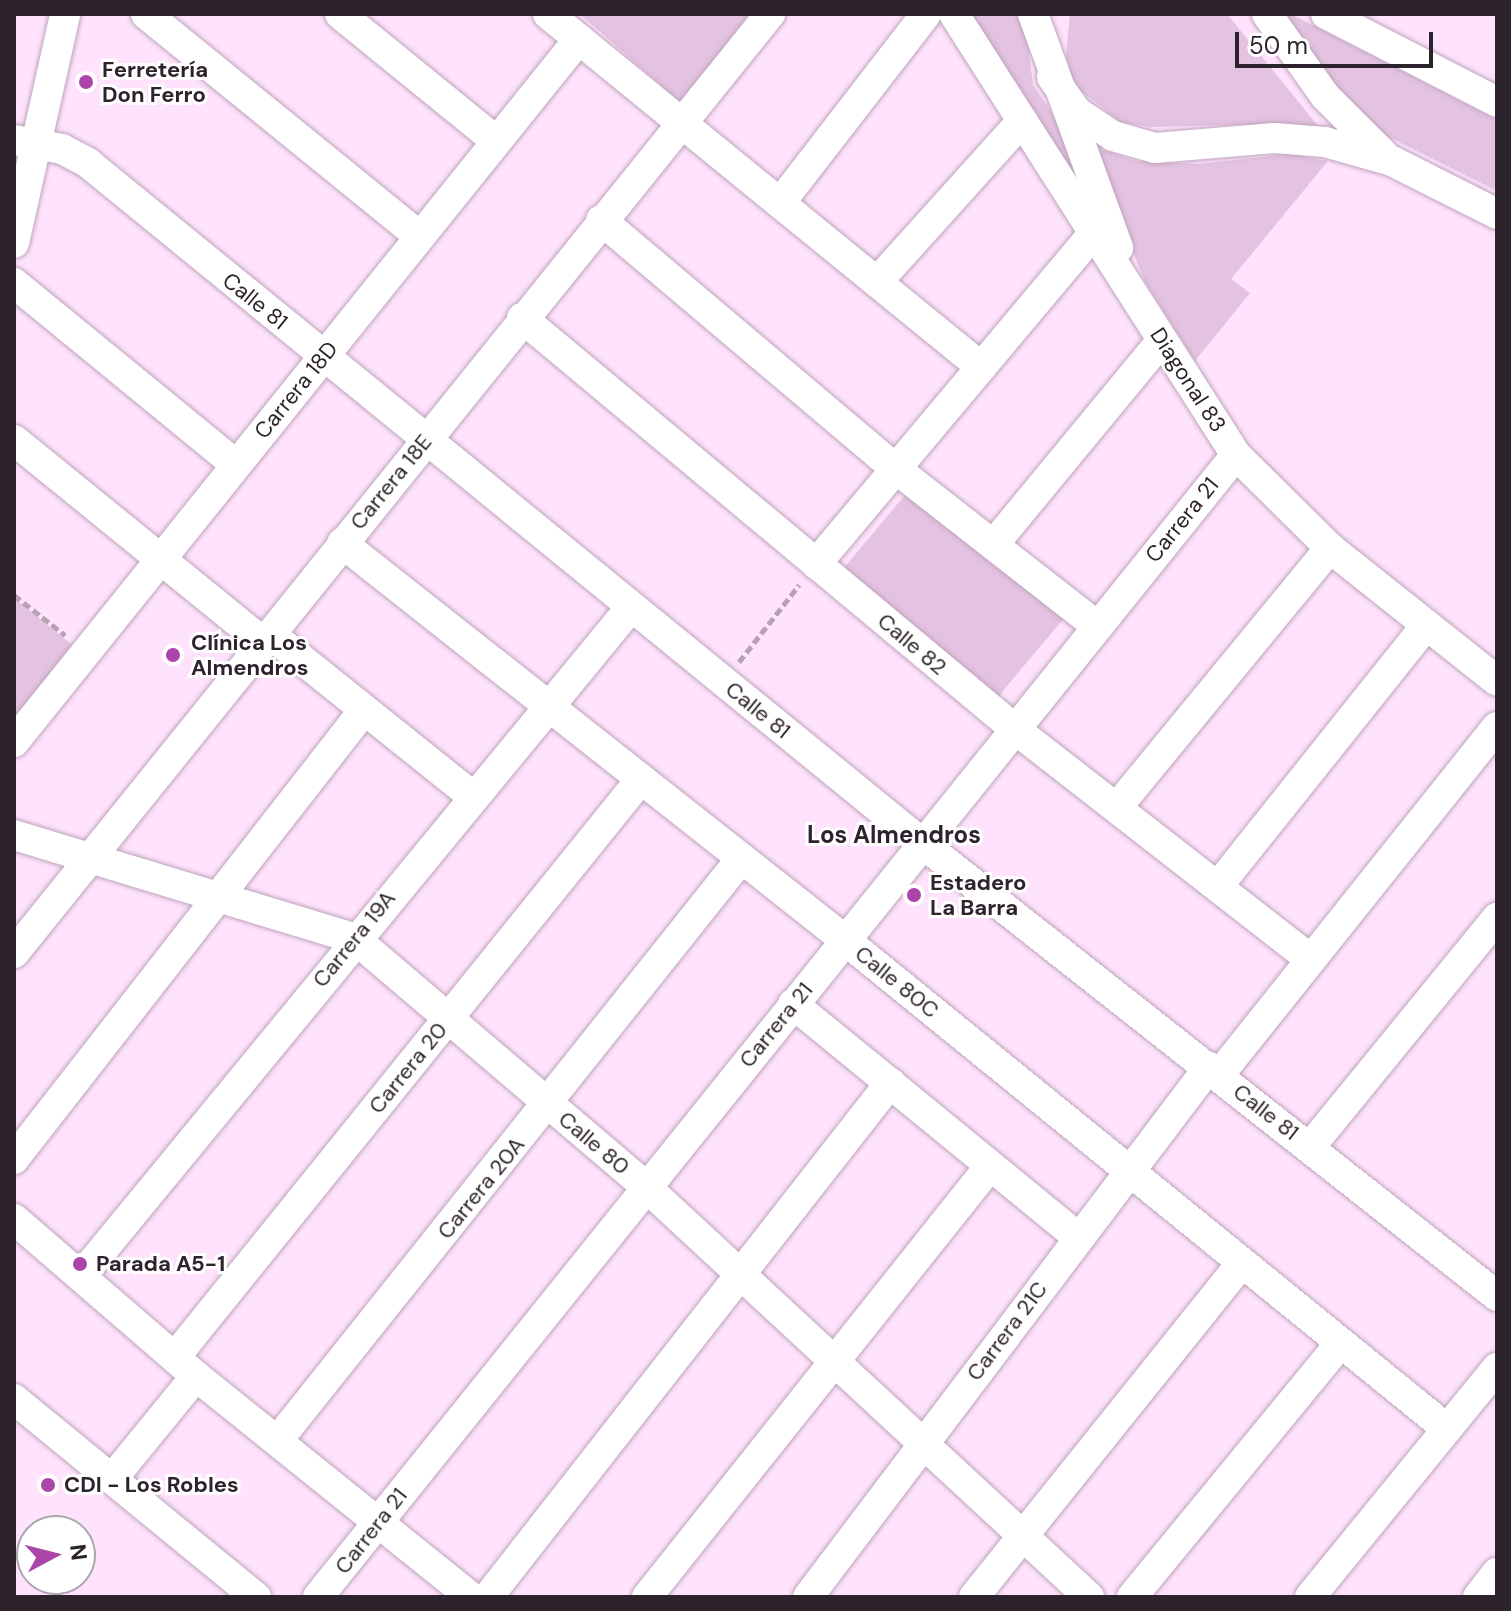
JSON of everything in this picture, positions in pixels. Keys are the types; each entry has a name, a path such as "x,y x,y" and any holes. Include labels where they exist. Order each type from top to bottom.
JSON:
{"street":[{"path":"14,243 26,129 65,14"},
{"path":"146,14 418,235"},
{"path":"340,14 496,141"},
{"name":"Carrera 18E","path":"14,953 522,318 770,14"},
{"path":"780,203 926,14"},
{"name":"Diagonal 83","path":"954,14 1236,455 1330,548 1425,627 1497,681"},
{"path":"1033,14 1052,77 1141,306"},
{"path":"1043,47 1044,14"},
{"path":"1267,14 1334,107 1392,161"},
{"path":"1326,14 1497,102"},
{"path":"564,23 680,122 981,367"},
{"name":"Carrera 18D","path":"14,742 162,562 418,235 496,141 564,23"},
{"path":"1052,77 1077,112 1113,136 1155,148 1275,138 1325,142 1392,161 1497,214"},
{"path":"877,282 1022,121"},
{"name":"Calle 81","path":"26,129 88,163 923,844 1497,1296"},
{"path":"601,220 896,469 1096,625"},
{"path":"816,564 1094,233"},
{"path":"14,283 236,465"},
{"name":"Calle 82","path":"522,318 1016,730 1118,806 1310,959"},
{"path":"994,544 1162,340"},
{"path":"14,440 162,562 364,710 472,796"},
{"name":"Carrera 21","path":"318,1597 645,1186 1236,455"},
{"name":"Calle 80C","path":"342,543 845,940 1339,1345 1446,1428"},
{"path":"1118,806 1330,548"},
{"name":"Carrera 19A","path":"82,1275 354,938 631,607"},
{"path":"1218,886 1425,627"},
{"path":"14,1159 364,710"},
{"name":"Carrera 21C","path":"808,1597 1128,1170 1310,959 1497,727"},
{"name":"Carrera 20","path":"112,1479 186,1366 450,1016 641,779"},
{"name":"Calle 80","path":"14,835 90,861 354,938 450,1016 645,1186 1089,1597"},
{"name":"Carrera 20A","path":"278,1440 741,859"},
{"path":"1310,1147 1497,918"},
{"path":"793,1004 1078,1237"},
{"path":"488,1597 739,1271 890,1083"},
{"path":"647,1597 990,1166"},
{"path":"14,1219 186,1366 471,1597"},
{"path":"974,1597 1241,1264"},
{"path":"1132,1597 1339,1345"},
{"path":"1310,1597 1497,1368"},
{"path":"14,1399 256,1597"},
{"path":"1478,1597 1497,1573"}],"path":[{"path":"724,682 816,564"},
{"path":"14,595 88,652"}],"shaded area":[{"path":"580,14 749,14 681,103"},
{"path":"966,14 1024,14 1033,85 1061,126 1102,224"},
{"path":"1070,14 1227,14 1323,132 1276,124 1150,127 1121,122 1074,86 1066,54"},
{"path":"1279,14 1291,14 1497,120 1497,191 1373,129 1345,104"},
{"path":"1092,146 1135,161 1198,164 1288,154 1328,161 1231,279 1250,293 1195,361 1144,280"},
{"path":"910,489 1064,618 996,699 843,569"},
{"path":"14,598 75,647 14,725"}],"place":[{"name":"Ferretería Don Ferro","path":"86,82"},
{"name":"Clínica Los Almendros","path":"173,655"},
{"name":"Estadero La Barra","path":"914,895"},
{"name":"Parada A5-1","path":"80,1264"},
{"name":"CDI - Los Robles","path":"48,1485"}],"district":[{"name":"Los Almendros","path":"894,835"}]}
